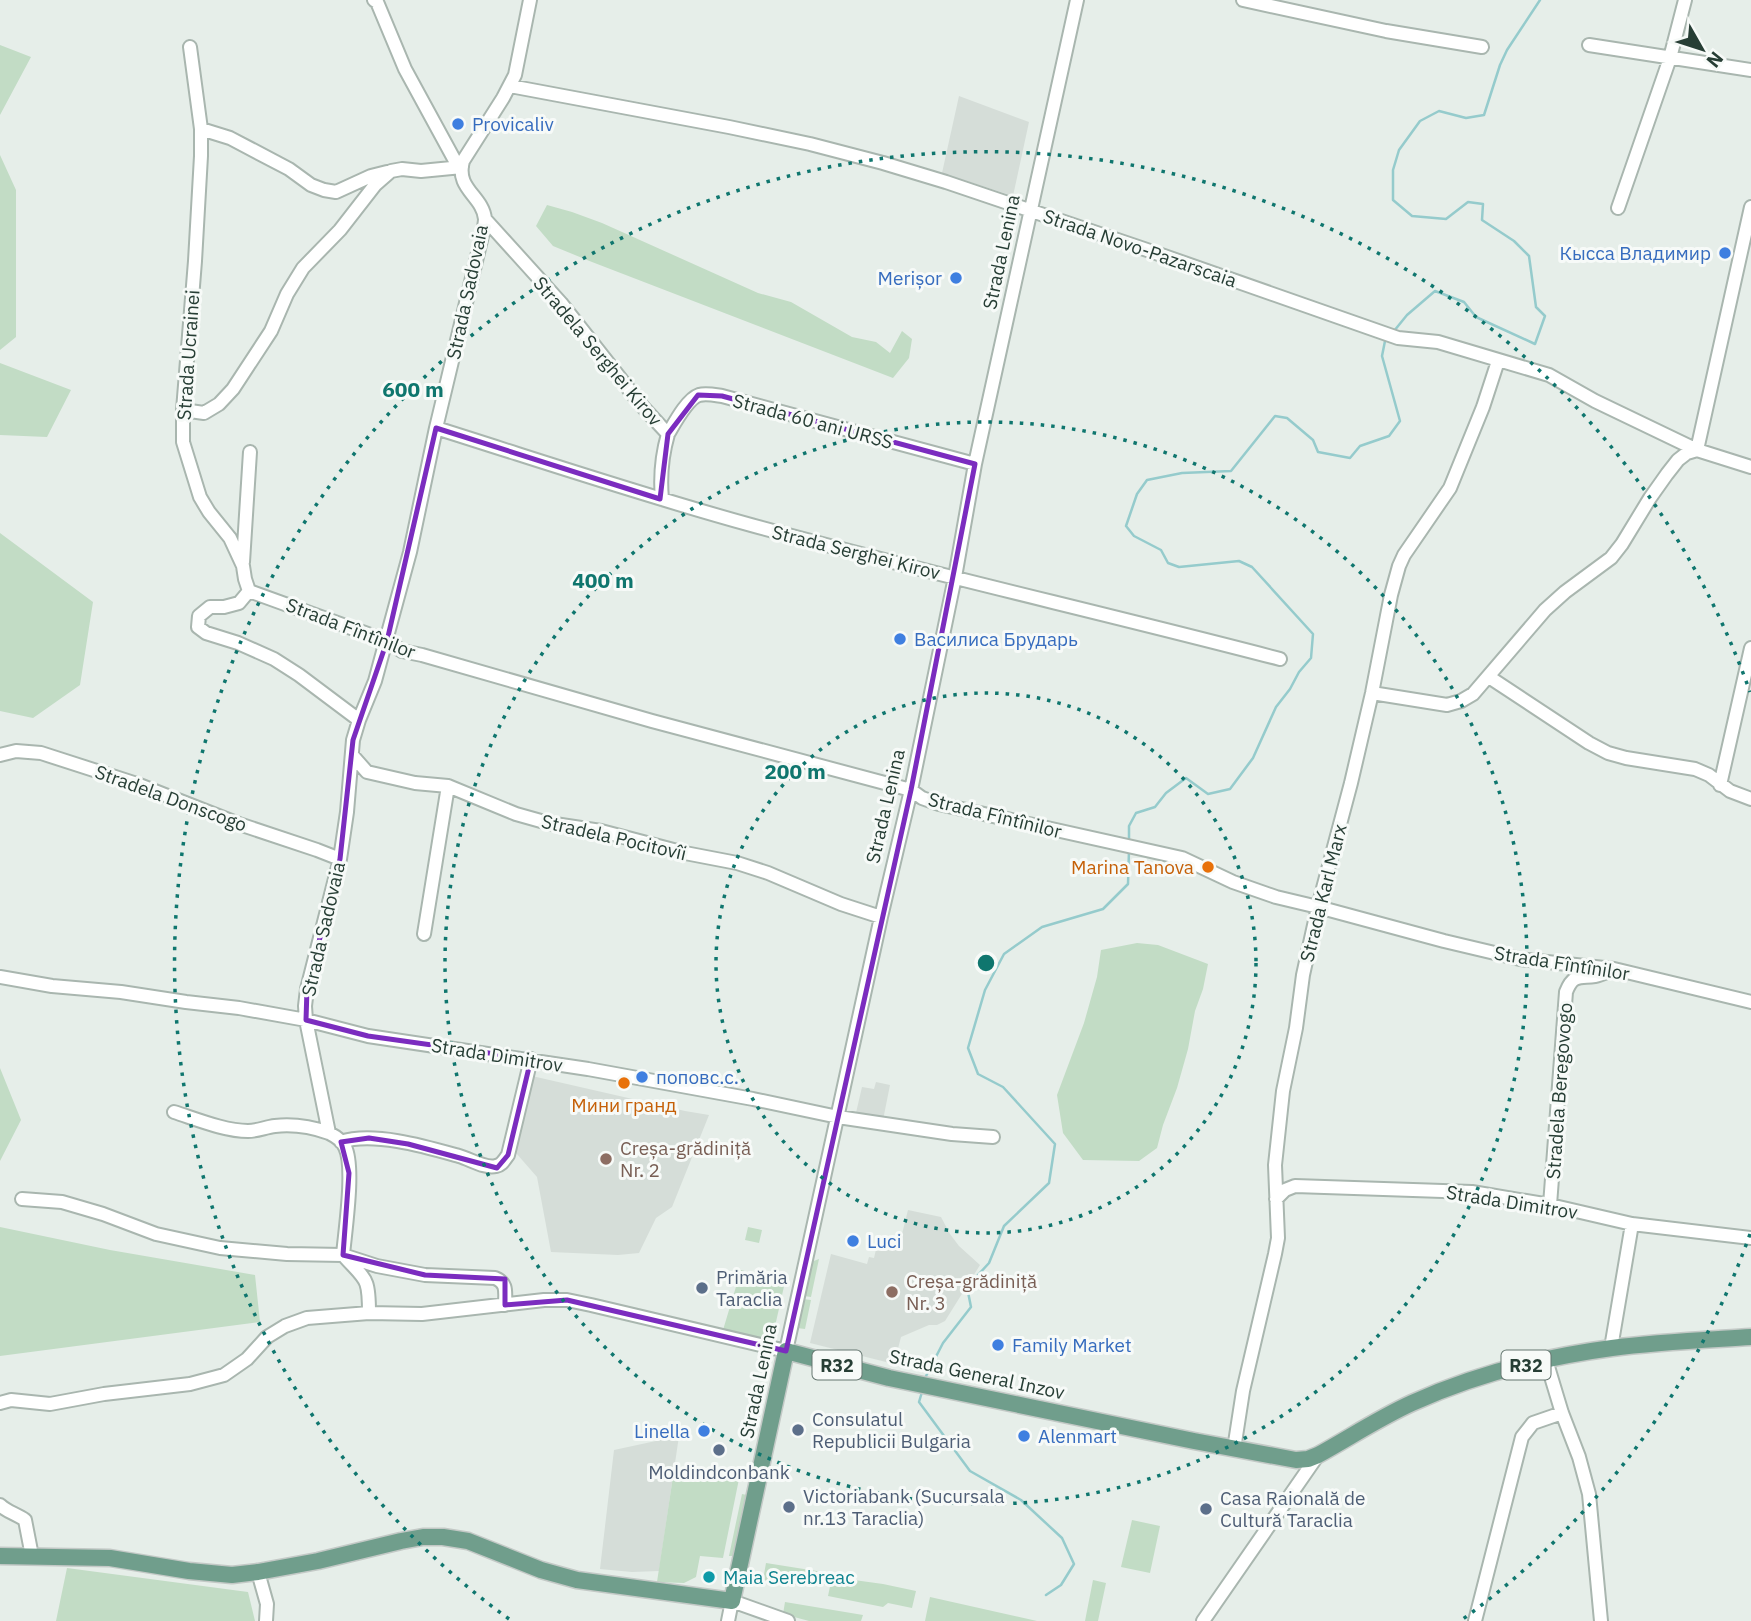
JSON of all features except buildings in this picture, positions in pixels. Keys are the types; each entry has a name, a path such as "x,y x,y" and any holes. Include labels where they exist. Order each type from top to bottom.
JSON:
{"main road":[{"name":"R32","path":"1318,1455 1411,1403 1455,1385 1501,1371 1611,1348 1751,1337"},
{"name":"Strada General Inzov","path":"786,1351 889,1378 1234,1449 1296,1460 1318,1455"},
{"name":"Strada Lenina","path":"732,1601 786,1351"},
{"path":"0,1556 110,1558 232,1575 318,1561 423,1537 443,1537 468,1541 541,1570 577,1580 732,1601"}],"street":[{"path":"461,167 510,86 519,59 530,0"},
{"name":"Strada Lenina","path":"786,1351 911,790 955,577 975,464 1077,0"},
{"path":"1243,0 1482,47"},
{"path":"1618,208 1670,58 1685,0"},
{"path":"376,1 405,69 454,159 461,167"},
{"path":"1590,45 1751,70"},
{"name":"Strada Ucrainei","path":"190,47 201,129 183,442 200,497 230,538 243,566"},
{"name":"Strada Novo-Pazarscaia","path":"510,86 810,144 946,182 1398,338 1438,342 1549,375 1595,401 1697,450 1751,467"},
{"path":"201,129 230,138 312,185 336,192 371,176 402,169 421,171 461,167"},
{"name":"Strada Sadovaia","path":"329,1133 306,1020 307,989 340,859 353,740 375,681 410,552 485,219 464,182 461,167"},
{"path":"183,410 204,412 219,404 233,389 271,331 287,294 303,268 340,230 375,185 391,172"},
{"path":"1372,693 1447,705 1474,694 1564,592 1611,558 1678,460 1697,450 1751,207"},
{"name":"Stradela Serghei Kirov","path":"485,219 561,303 642,406 668,434 664,447 662,499"},
{"name":"Strada Karl Marx","path":"1234,1449 1243,1391 1278,1238 1275,1165 1283,1091 1303,975 1372,693 1391,595 1399,566 1415,537 1450,488 1499,361"},
{"name":"Strada 60 ani URSS","path":"668,434 689,402 698,395 722,396 975,464"},
{"name":"Strada Serghei Kirov","path":"436,428 751,525 1280,659"},
{"name":"Strada Ucrainei","path":"249,590 243,566 250,453"},
{"path":"249,590 239,603 210,607 199,616 198,627 206,633 239,643 274,659 359,720"},
{"name":"Strada Fîntînilor","path":"249,590 387,641 402,651 911,790 922,798 939,804 1182,858 1234,882 1276,897 1520,959 1614,969 1751,1002"},
{"path":"1720,785 1751,648"},
{"path":"1489,677 1608,753 1695,769 1709,775 1730,791 1751,799"},
{"name":"Stradela Donscogo","path":"0,755 16,751 41,753 136,784 340,859"},
{"name":"Stradela Pocitovîi","path":"352,755 367,772 448,786 516,814 548,823 601,831 685,853 737,863 881,917"},
{"path":"424,934 448,786"},
{"name":"Stradela Beregovogo","path":"1550,1205 1566,992 1575,979 1597,976 1614,969"},
{"name":"Strada Dimitrov","path":"0,978 239,1008 306,1020 368,1036 531,1059 838,1117 993,1138"},
{"path":"341,1142 352,1138 369,1138 408,1144 492,1167 501,1164 508,1156 531,1059"},
{"path":"174,1112 250,1132 274,1126 306,1126 329,1133 341,1142 346,1148 349,1173 343,1255 364,1277 369,1290 369,1314"},
{"name":"Strada Dimitrov","path":"1276,1199 1285,1190 1295,1186 1472,1192 1550,1205 1632,1224 1751,1238"},
{"path":"22,1199 62,1202 156,1234 220,1248 287,1254 343,1255 377,1266 425,1275 495,1278 505,1286 505,1305"},
{"path":"1611,1348 1632,1224"},
{"name":"Strada General Inzov","path":"0,1403 11,1399 50,1404 104,1394 190,1384 224,1375 247,1359 267,1337 285,1326 307,1318 422,1314 544,1300 567,1300 786,1351"},
{"path":"1546,1360 1589,1494 1601,1621"},
{"path":"1475,1621 1522,1437 1533,1423 1562,1413"},
{"path":"1203,1621 1318,1455"},
{"path":"0,1505 25,1520 32,1556"},
{"path":"258,1572 267,1604 266,1621"},
{"path":"732,1601 788,1621"},
{"name":"Strada Lenina","path":"728,1621 732,1601"}],"highlighted area":[{"path":"698,395 722,396 975,464 911,790 786,1351 567,1300 505,1305 505,1279 425,1275 343,1255 349,1173 341,1142 369,1138 408,1144 497,1168 508,1155 531,1059 368,1036 306,1020 307,989 340,859 353,740 387,641 436,428 660,499 668,434"}],"shaded area":[{"path":"959,96 1029,122 1013,196 942,173"},
{"name":"Creșa-grădiniță Nr. 2","path":"532,1076 709,1115 672,1207 656,1218 639,1253 618,1255 551,1252 537,1177 516,1153"},
{"path":"876,1082 890,1085 883,1120 855,1117 862,1087 874,1089"},
{"name":"Creșa-grădiniță Nr. 3","path":"908,1210 941,1217 959,1246 980,1265 945,1321 901,1337 894,1364 810,1343 831,1254 867,1264 869,1257 874,1258 878,1241 899,1246"},
{"path":"679,1436 659,1571 600,1569 614,1450"}],"green space":[{"path":"0,45 31,57 0,115"},
{"path":"0,155 16,190 16,337 0,350"},
{"path":"547,205 602,223 758,293 791,302 852,337 876,342 890,353 902,331 912,339 909,358 893,378 553,246 536,226"},
{"path":"0,363 71,390 47,437 0,435"},
{"path":"0,533 93,602 80,685 33,718 0,711"},
{"path":"1137,943 1158,945 1208,964 1203,989 1195,1011 1177,1088 1157,1148 1139,1161 1083,1160 1063,1133 1057,1095 1084,1023 1097,977 1101,950"},
{"path":"0,1068 21,1120 0,1161"},
{"path":"0,1227 110,1250 255,1275 260,1322 0,1356"},
{"path":"748,1227 762,1230 759,1243 745,1240"},
{"path":"819,1259 811,1297 804,1296 811,1262"},
{"path":"741,1270 785,1282 771,1344 723,1330"},
{"path":"803,1299 811,1300 805,1329 797,1328"},
{"path":"674,1470 740,1474 723,1558 700,1556 696,1577 684,1583 657,1582"},
{"path":"742,1494 747,1495 734,1556 729,1556"},
{"path":"1132,1520 1160,1526 1150,1573 1121,1567"},
{"path":"766,1563 829,1573 826,1585 804,1581 789,1586 763,1580"},
{"path":"67,1568 248,1592 255,1621 56,1621"},
{"path":"832,1577 916,1591 912,1608 888,1603 883,1607 828,1596"},
{"path":"1093,1580 1106,1583 1098,1621 1085,1621"},
{"path":"930,1597 1037,1621 925,1621"},
{"path":"785,1602 863,1615 861,1621 809,1621 783,1614"}],"waterway":[{"path":"1394,331 1407,315 1435,291 1464,302 1476,317 1535,344 1545,316 1536,307 1529,256 1514,241 1482,220 1483,204 1468,202 1446,219 1412,216 1393,200 1393,170 1399,150 1420,121 1439,111 1466,118 1484,115 1507,50 1540,0"},
{"path":"1129,844 1129,826 1136,813 1155,807 1166,793 1186,778 1208,794 1230,789 1253,758 1276,707 1311,658 1313,634 1252,567 1239,561 1179,567 1168,563 1161,550 1134,536 1126,526 1137,494 1147,480 1182,473 1231,471 1275,416 1287,418 1313,440 1318,452 1350,458 1360,446 1389,436 1400,421 1382,356 1387,338"},
{"path":"925,1378 943,1343 971,1307 967,1287 989,1263 1004,1226 1049,1183 1055,1144 1003,1087 978,1074 968,1048 985,990 1004,954 1042,927 1103,909 1128,884 1129,850"},
{"path":"922,1392 919,1402 970,1471 1021,1500 1062,1538 1074,1564 1061,1585 1046,1595"}],"place":[{"name":"Provicaliv","path":"458,124"},
{"name":"Кысса Владимир","path":"1725,253"},
{"name":"Merișor","path":"956,278"},
{"name":"Василиса Брударь","path":"900,639"},
{"name":"Marina Tanova","path":"1208,867"},
{"name":"поповс.с.","path":"642,1077"},
{"name":"Мини гранд","path":"624,1083"},
{"name":"Creșa-grădiniță Nr. 2","path":"606,1159"},
{"name":"Luci","path":"853,1241"},
{"name":"Primăria Taraclia","path":"702,1288"},
{"name":"Creșa-grădiniță Nr. 3","path":"892,1292"},
{"name":"Family Market","path":"998,1345"},
{"name":"Consulatul Republicii Bulgaria","path":"798,1430"},
{"name":"Linella","path":"704,1431"},
{"name":"Alenmart","path":"1024,1436"},
{"name":"Moldindconbank","path":"719,1450"},
{"name":"Victoriabank (Sucursala nr.13 Taraclia)","path":"789,1507"},
{"name":"Casa Raională de Cultură Taraclia","path":"1206,1509"},
{"name":"Maia Serebreac","path":"709,1577"}]}
